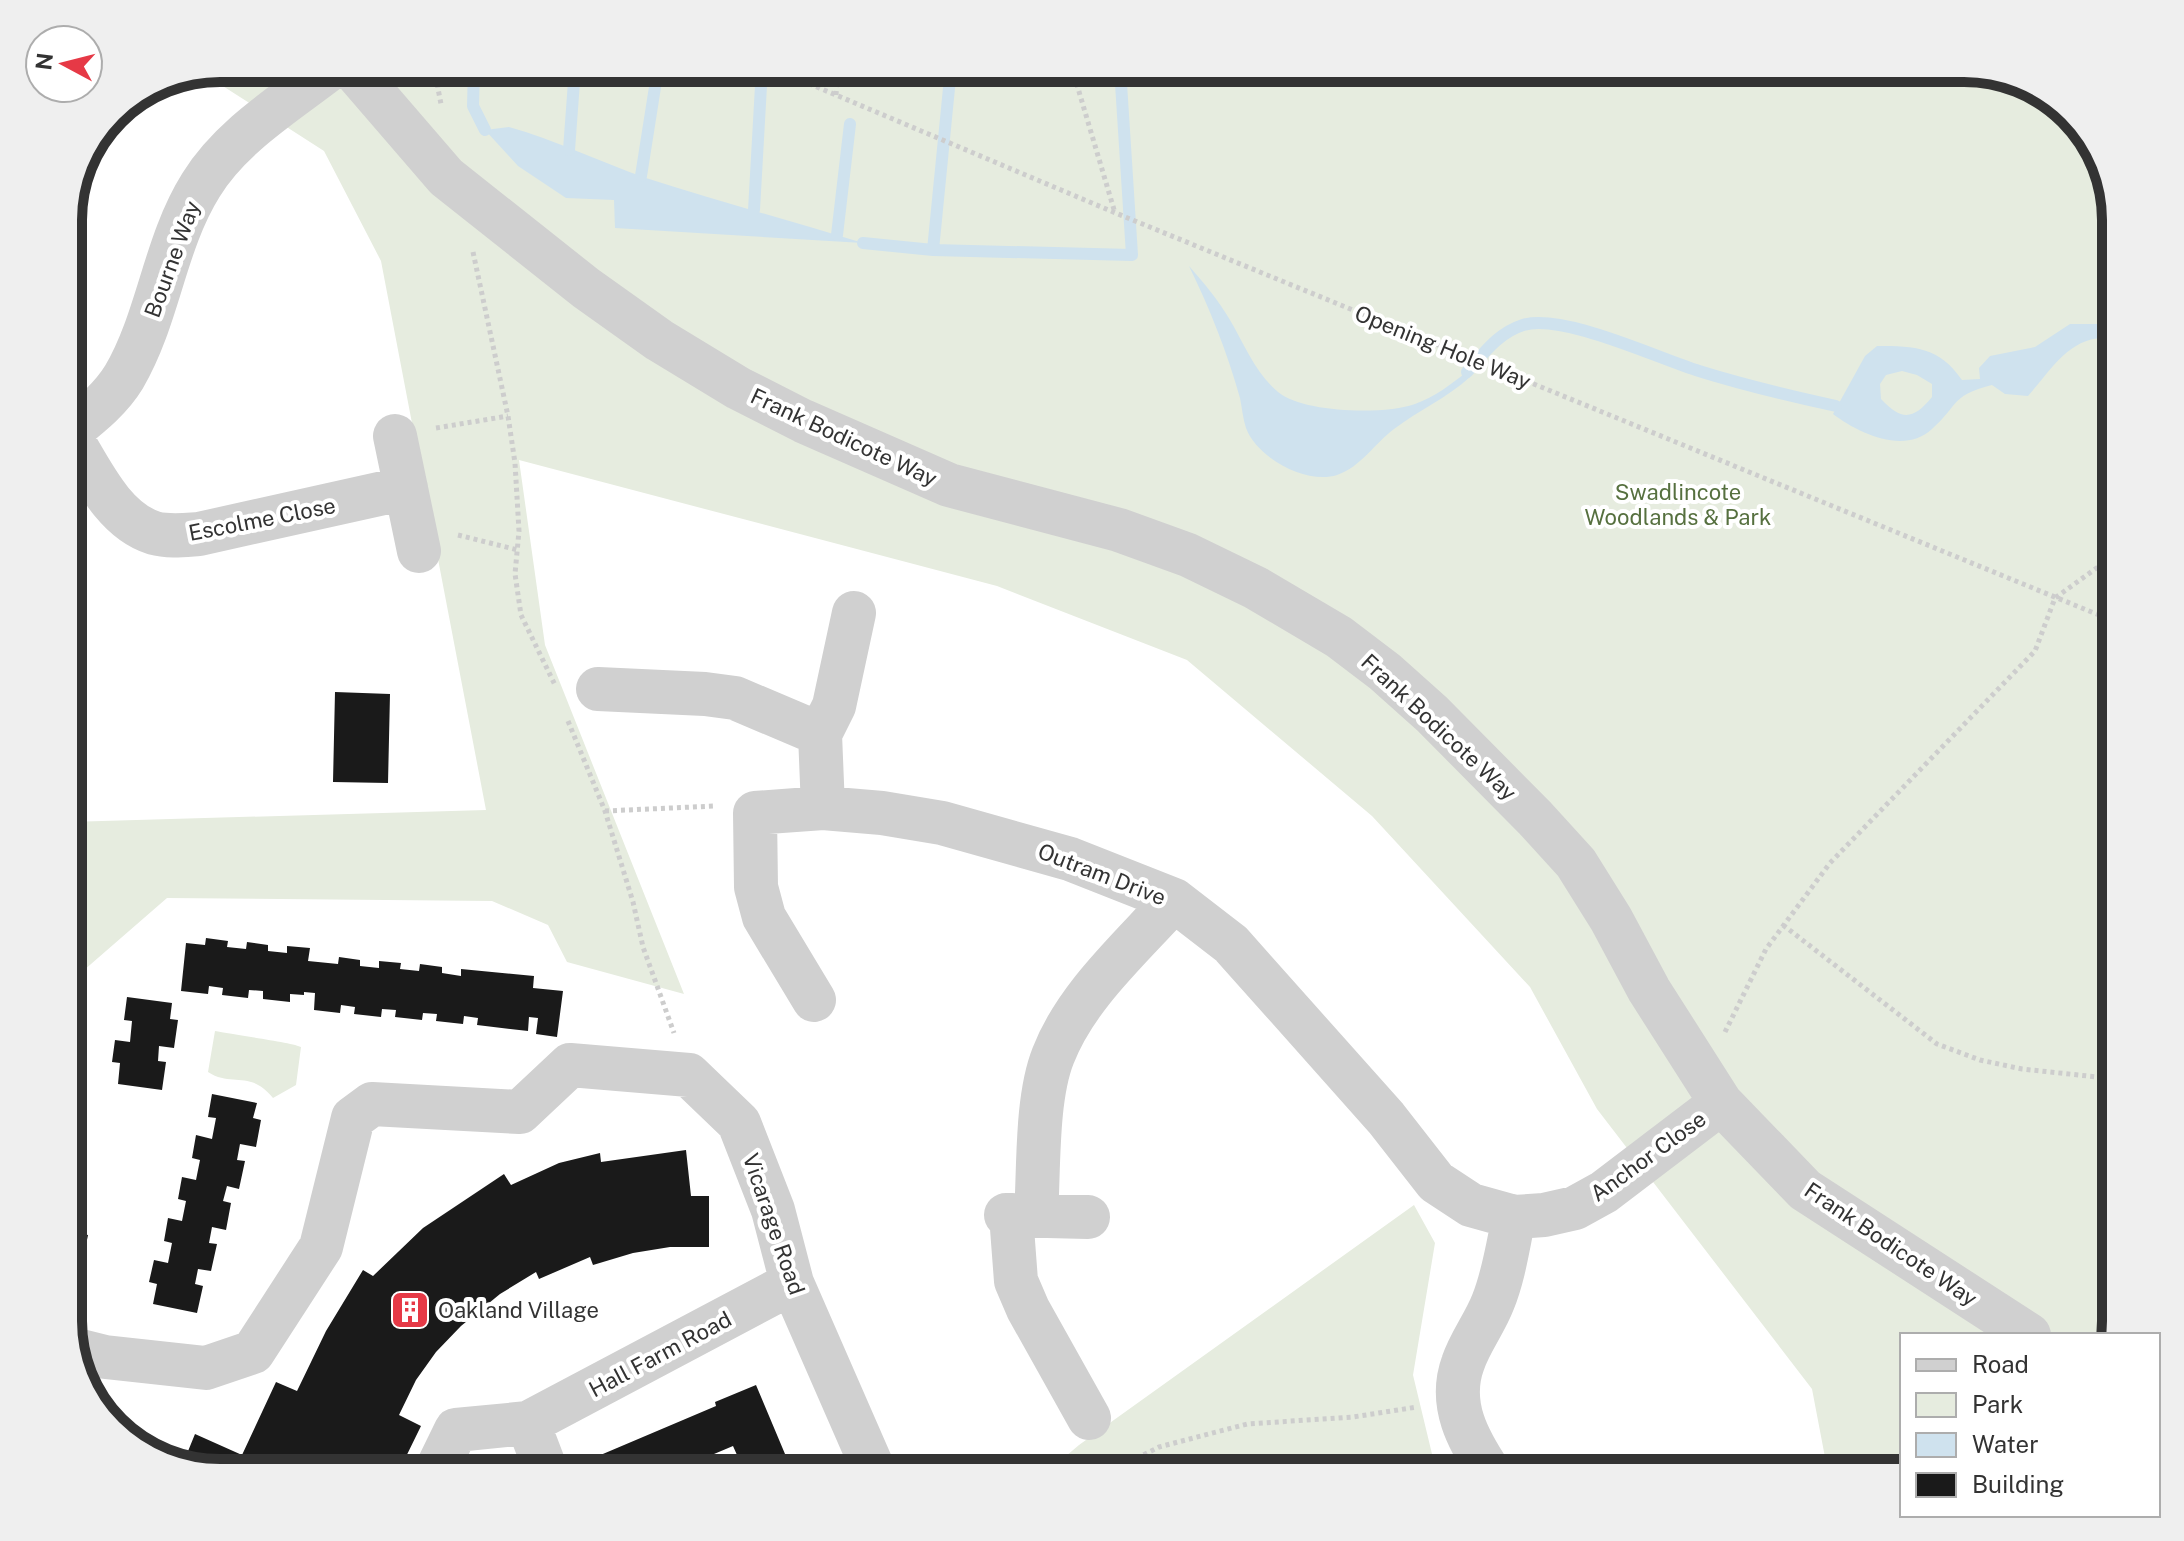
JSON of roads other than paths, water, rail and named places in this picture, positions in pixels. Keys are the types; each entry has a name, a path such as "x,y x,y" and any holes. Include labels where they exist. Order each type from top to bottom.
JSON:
{"street":[{"name":"Bourne Way","path":"82,422 106,402 124,377 154,312 181,227 199,188 230,148 313,82"},
{"name":"Frank Bodicote Way","path":"364,82 446,177 586,288 659,340 738,388 803,421 949,485 1119,530 1188,555 1256,588 1339,637 1432,714 1576,863 1611,919 1649,990 1721,1103 1805,1190 2026,1333"},
{"name":"Escolme Close","path":"82,455 115,506 154,533 176,536 413,521 395,436"},
{"path":"823,808 820,734 834,706 854,613"},
{"path":"574,701 705,694 735,698 820,734"},
{"name":"Outram Drive","path":"814,1000 764,917 756,887 755,813 823,808 882,813 942,823 1070,859 1174,900 1231,944 1386,1118 1436,1182 1471,1205 1514,1217"},
{"path":"1089,1418 1028,1309 1016,1281 1011,1215 1043,1105 1052,1058 1067,1026 1094,989 1174,900"},
{"name":"Vicarage Road","path":"86,1352 206,1368 253,1352 321,1247 353,1118 372,1104 520,1112 570,1065 689,1075 739,1123 773,1210 792,1283 869,1459"},
{"name":"Anchor Close","path":"1514,1217 1544,1215 1575,1208 1604,1192 1721,1103"},
{"path":"1011,1215 1088,1217"},
{"path":"1480,1459 1469,1443 1461,1420 1458,1381 1463,1362 1493,1303 1514,1217"},
{"name":"Hall Farm Road","path":"528,1423 792,1283"},
{"path":"442,1459 456,1430 528,1423 542,1459"}],"water":[{"path":"509,127 646,178 863,243 615,228 614,200 566,198 518,166 485,130"},
{"path":"1189,266 1221,306 1263,377 1290,399 1345,410 1402,408 1442,390 1467,372 1470,377 1394,429 1346,471 1325,477 1298,472 1272,459 1252,439 1246,428 1224,347"},
{"path":"2070,324 2102,324 2102,338 2088,340 2065,354 2028,396 2005,394 1992,385 1979,389 1962,397 1921,437 1895,441 1881,438 1855,428 1833,414 1865,356 1877,346 1926,351 1944,361 1962,380 1980,379 1979,368 1990,356 2035,347","holes":["1902,371 1932,384 1932,397 1913,414 1901,414 1881,399 1880,384 1886,375"]}],"waterway":[{"path":"474,82 473,106 485,130"},
{"path":"569,150 574,82"},
{"path":"641,176 656,82"},
{"path":"754,210 761,82"},
{"path":"933,250 950,82"},
{"path":"863,243 933,250 1132,255 1121,82"},
{"path":"837,235 850,124"},
{"path":"1467,372 1506,333 1523,325 1540,323 1585,331 1716,376 1836,406"}],"place":[{"name":"Oakland Village","path":"410,1310"}],"park label":[{"name":"Swadlincote Woodlands & Park","path":"1678,504"}]}
